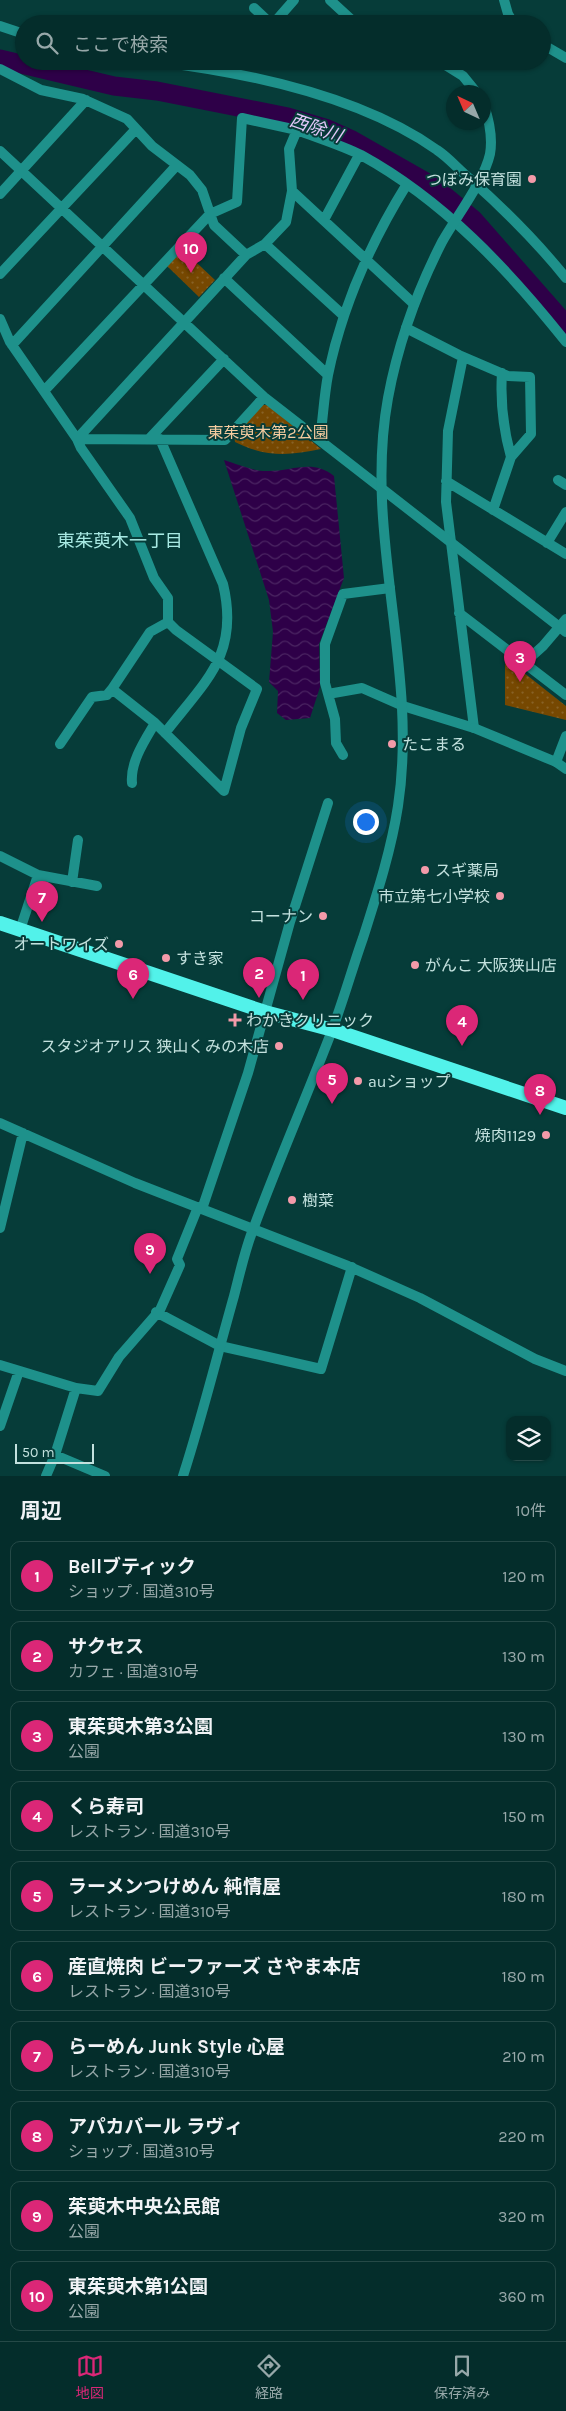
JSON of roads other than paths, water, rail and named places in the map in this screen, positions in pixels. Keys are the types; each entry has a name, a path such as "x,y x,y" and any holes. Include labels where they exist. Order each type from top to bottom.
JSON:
{"highway":[{"path":"0,923 265,1012 333,1030 566,1108"}],"street":[{"path":"280,15 294,0"},
{"path":"330,0 346,15"},
{"path":"504,0 509,15"},
{"path":"254,8 262,15"},
{"path":"0,26 15,31"},
{"path":"551,49 566,57"},
{"path":"0,69 41,90 86,100 126,119 152,146 190,175 202,190 214,225 246,255"},
{"path":"207,70 257,78 346,103 403,129 438,150 541,247 566,278"},
{"path":"454,70 463,76 470,85"},
{"path":"0,194 86,100"},
{"path":"44,391 210,214 237,202 242,118 297,130 359,155 407,184 455,219 512,277 566,342"},
{"path":"0,274 136,129"},
{"path":"77,439 246,255 265,244 286,222 292,191 289,149 297,130"},
{"path":"183,1476 252,1230 333,1030 383,877 398,804 402,762 403,706 381,488 380,464 388,400 414,304 432,263 475,186 490,154 490,130"},
{"path":"0,151 264,397 450,541 564,626 524,663"},
{"path":"324,220 359,155"},
{"path":"12,345 104,247 177,165"},
{"path":"320,439 328,375 344,316 366,259 407,184"},
{"path":"292,191 414,304"},
{"path":"265,244 344,316"},
{"path":"224,278 328,375"},
{"path":"0,319 12,345 130,518 154,578 168,598 168,622 257,690 241,728 224,791 155,723 112,689"},
{"path":"406,328 463,357 508,376 530,377 531,434 511,457 493,510"},
{"path":"463,357 448,431 446,481 450,541 474,728"},
{"path":"149,439 224,359"},
{"path":"502,373 500,396 502,424 511,457"},
{"path":"77,439 225,440 264,397"},
{"path":"160,439 223,584 227,602 228,623 226,640 219,662 165,733"},
{"path":"446,481 566,554"},
{"path":"547,543 566,512"},
{"path":"343,755 336,743 335,719 325,684 324,644 343,594 390,588"},
{"path":"459,613 566,695"},
{"path":"60,744 92,697 107,695 150,632 168,622"},
{"path":"328,694 362,688 403,706 474,728 556,762 566,769"},
{"path":"132,783 131,776 142,746 155,723"},
{"path":"556,762 566,736"},
{"path":"0,1364 76,1388 98,1391 119,1357 156,1312 160,1310 180,1265 178,1259 200,1208 232,1122 290,922 328,803"},
{"path":"72,882 78,840"},
{"path":"0,856 38,875 97,886"},
{"path":"20,930 38,875"},
{"path":"0,1123 135,1183 252,1230 352,1267 420,1298 535,1359 566,1372"},
{"path":"0,1228 23,1133"},
{"path":"156,1312 220,1346 321,1369 352,1267"},
{"path":"0,1426 19,1371"},
{"path":"46,1476 76,1388"},
{"path":"54,1455 105,1476"}],"water":[{"path":"224,460 261,471 301,467 318,468 334,476 344,578 319,644 320,687 310,718 286,720 277,713 278,691 269,682 273,632 269,600"}],"waterway":[{"name":"西除川","path":"0,59 15,63"},
{"name":"西除川","path":"46,70 114,86 157,91 288,117 325,128 352,140 433,186 473,219 566,325"}],"place":[{"name":"つぼみ保育園","path":"532,179"},
{"name":"東茱萸木第1公園","path":"191,273"},
{"name":"東茱萸木第3公園","path":"520,682"},
{"name":"たこまる","path":"392,744"},
{"name":"スギ薬局","path":"425,870"},
{"name":"市立第七小学校","path":"500,896"},
{"name":"コーナン","path":"323,916"},
{"name":"らーめん Junk Style 心屋","path":"42,922"},
{"name":"オートワイズ","path":"119,944"},
{"name":"すき家","path":"166,958"},
{"name":"がんこ 大阪狭山店","path":"415,965"},
{"name":"サクセス","path":"259,998"},
{"name":"産直焼肉 ビーファーズ さやま本店","path":"133,999"},
{"name":"Bellブティック","path":"303,1000"},
{"name":"わかきクリニック","path":"235,1020"},
{"name":"スタジオアリス 狭山くみの木店","path":"279,1046"},
{"name":"くら寿司","path":"462,1046"},
{"name":"auショップ","path":"358,1081"},
{"name":"ラーメンつけめん 純情屋","path":"332,1104"},
{"name":"アパカバール ラヴィ","path":"540,1115"},
{"name":"焼肉1129","path":"546,1135"},
{"name":"樹菜","path":"292,1200"},
{"name":"茱萸木中央公民館","path":"150,1274"}],"district":[{"name":"東茱萸木一丁目","path":"120,541"}],"park label":[{"name":"東茱萸木第2公園","path":"268,432"}]}
